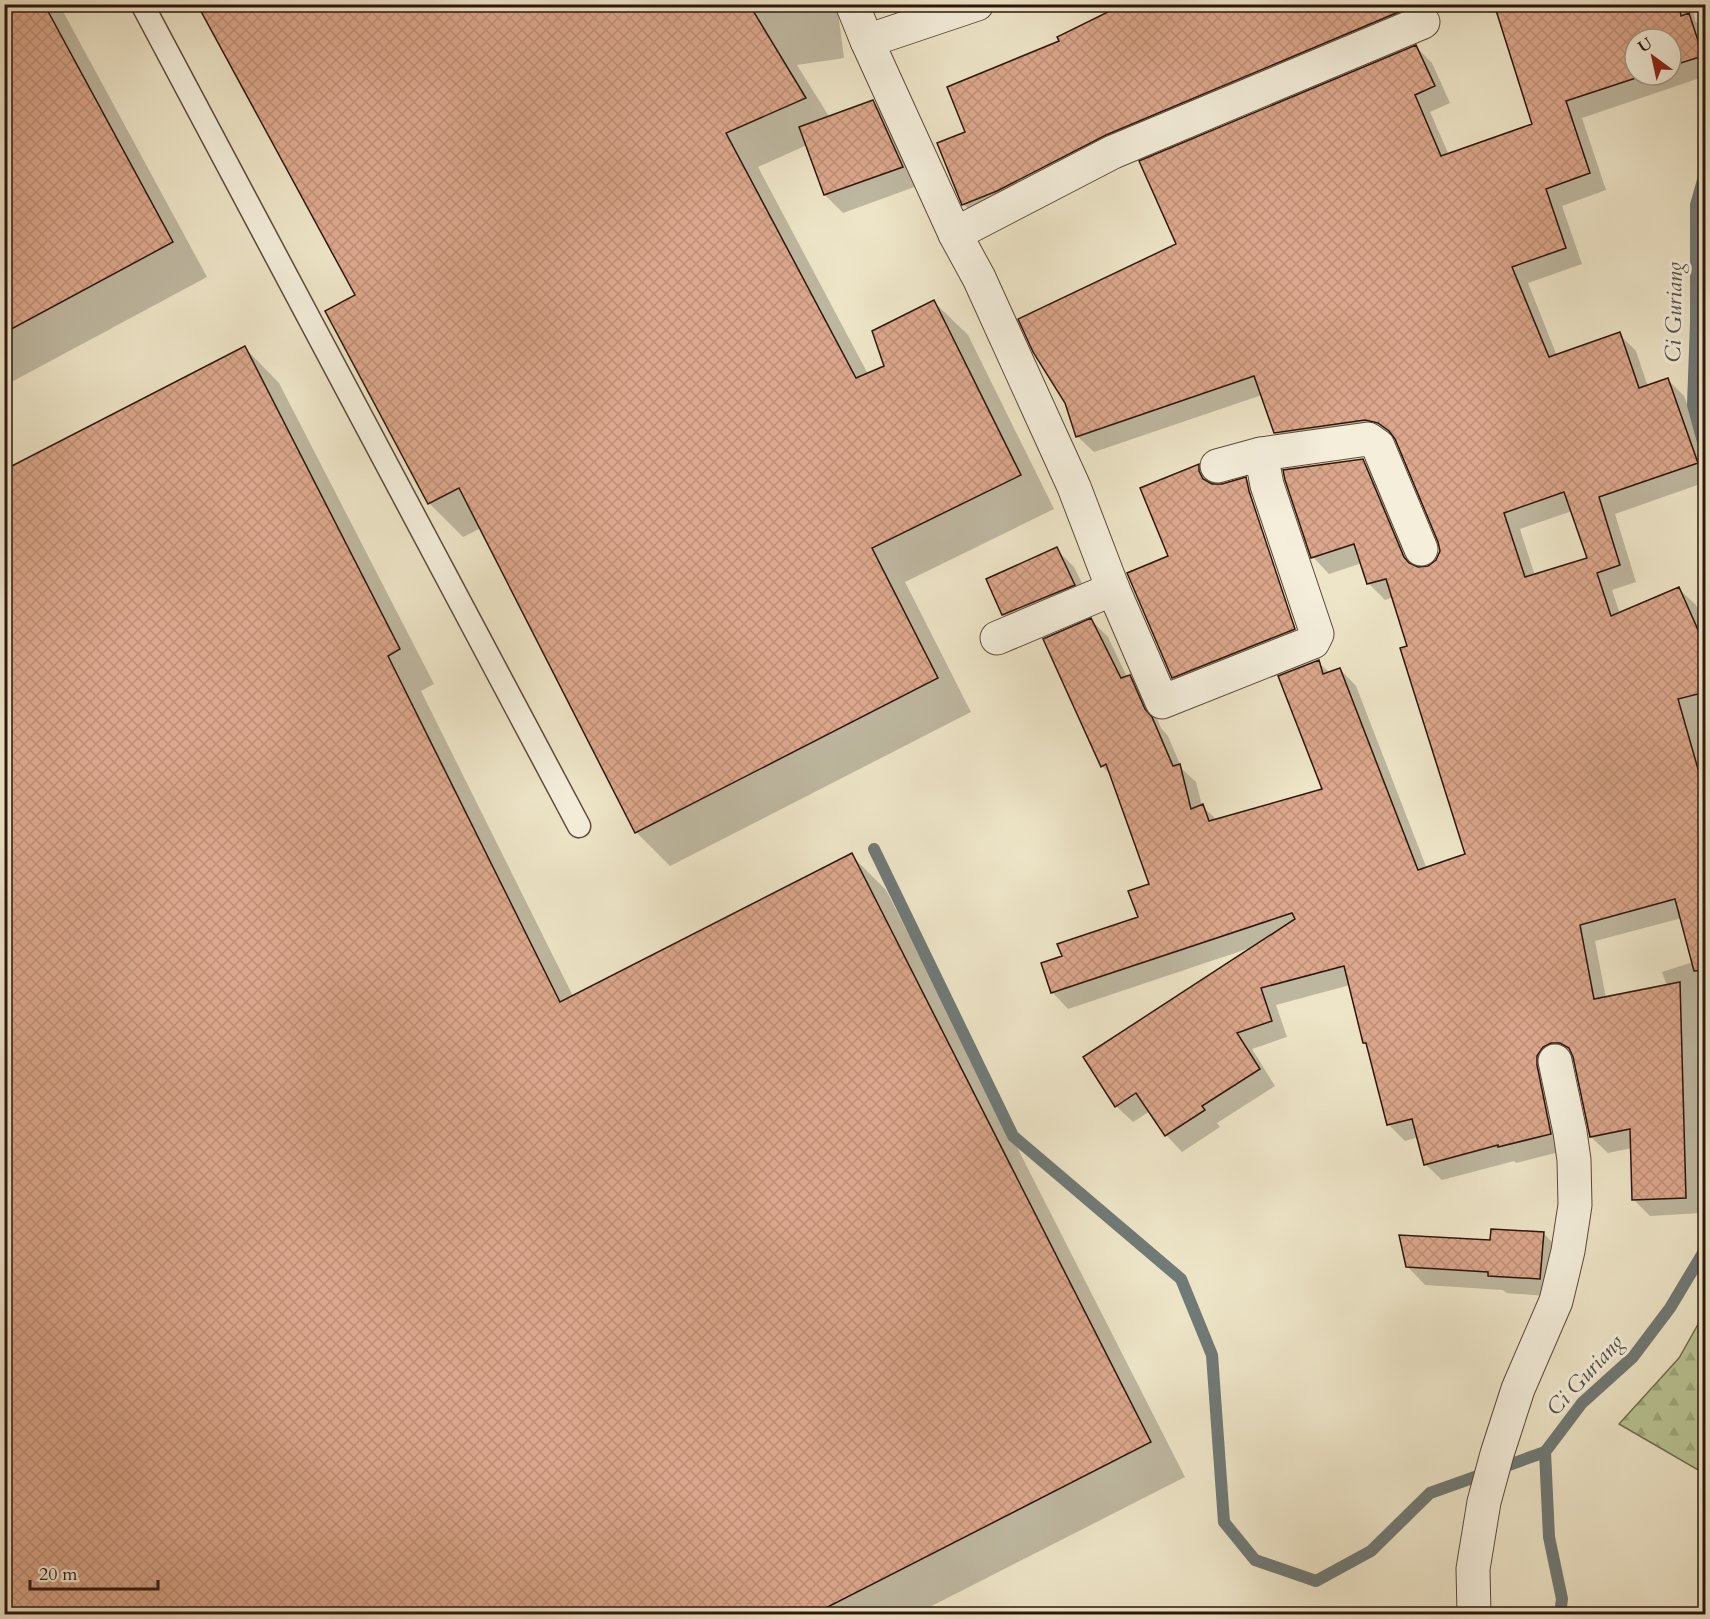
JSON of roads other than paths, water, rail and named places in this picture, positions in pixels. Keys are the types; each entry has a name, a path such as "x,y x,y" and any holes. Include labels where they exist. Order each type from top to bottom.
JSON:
{"street":[{"path":"852,4 955,234 979,278 1074,487 1113,589 1162,702 1313,642 1317,634 1267,485 1261,454"},
{"path":"867,41 977,4"},
{"path":"955,234 1113,152 1423,22"},
{"path":"1217,466 1261,454 1368,439 1378,446 1420,549"},
{"path":"997,638 1113,589"},
{"path":"1474,1614 1473,1569 1487,1492 1518,1389 1556,1300 1568,1251 1575,1204 1574,1160 1570,1132 1554,1061"}],"lane":[{"path":"142,4 579,826"}],"waterway":[{"name":"Ci Guriang","path":"1706,170 1696,205 1693,405 1706,453"},
{"path":"874,849 1013,1136 1181,1279 1212,1355 1224,1522 1255,1560 1316,1581 1371,1551 1430,1493 1545,1452"},
{"name":"Ci Guriang","path":"1560,1614 1562,1599 1549,1537 1545,1452 1582,1403 1633,1357 1670,1308 1706,1248"}]}
